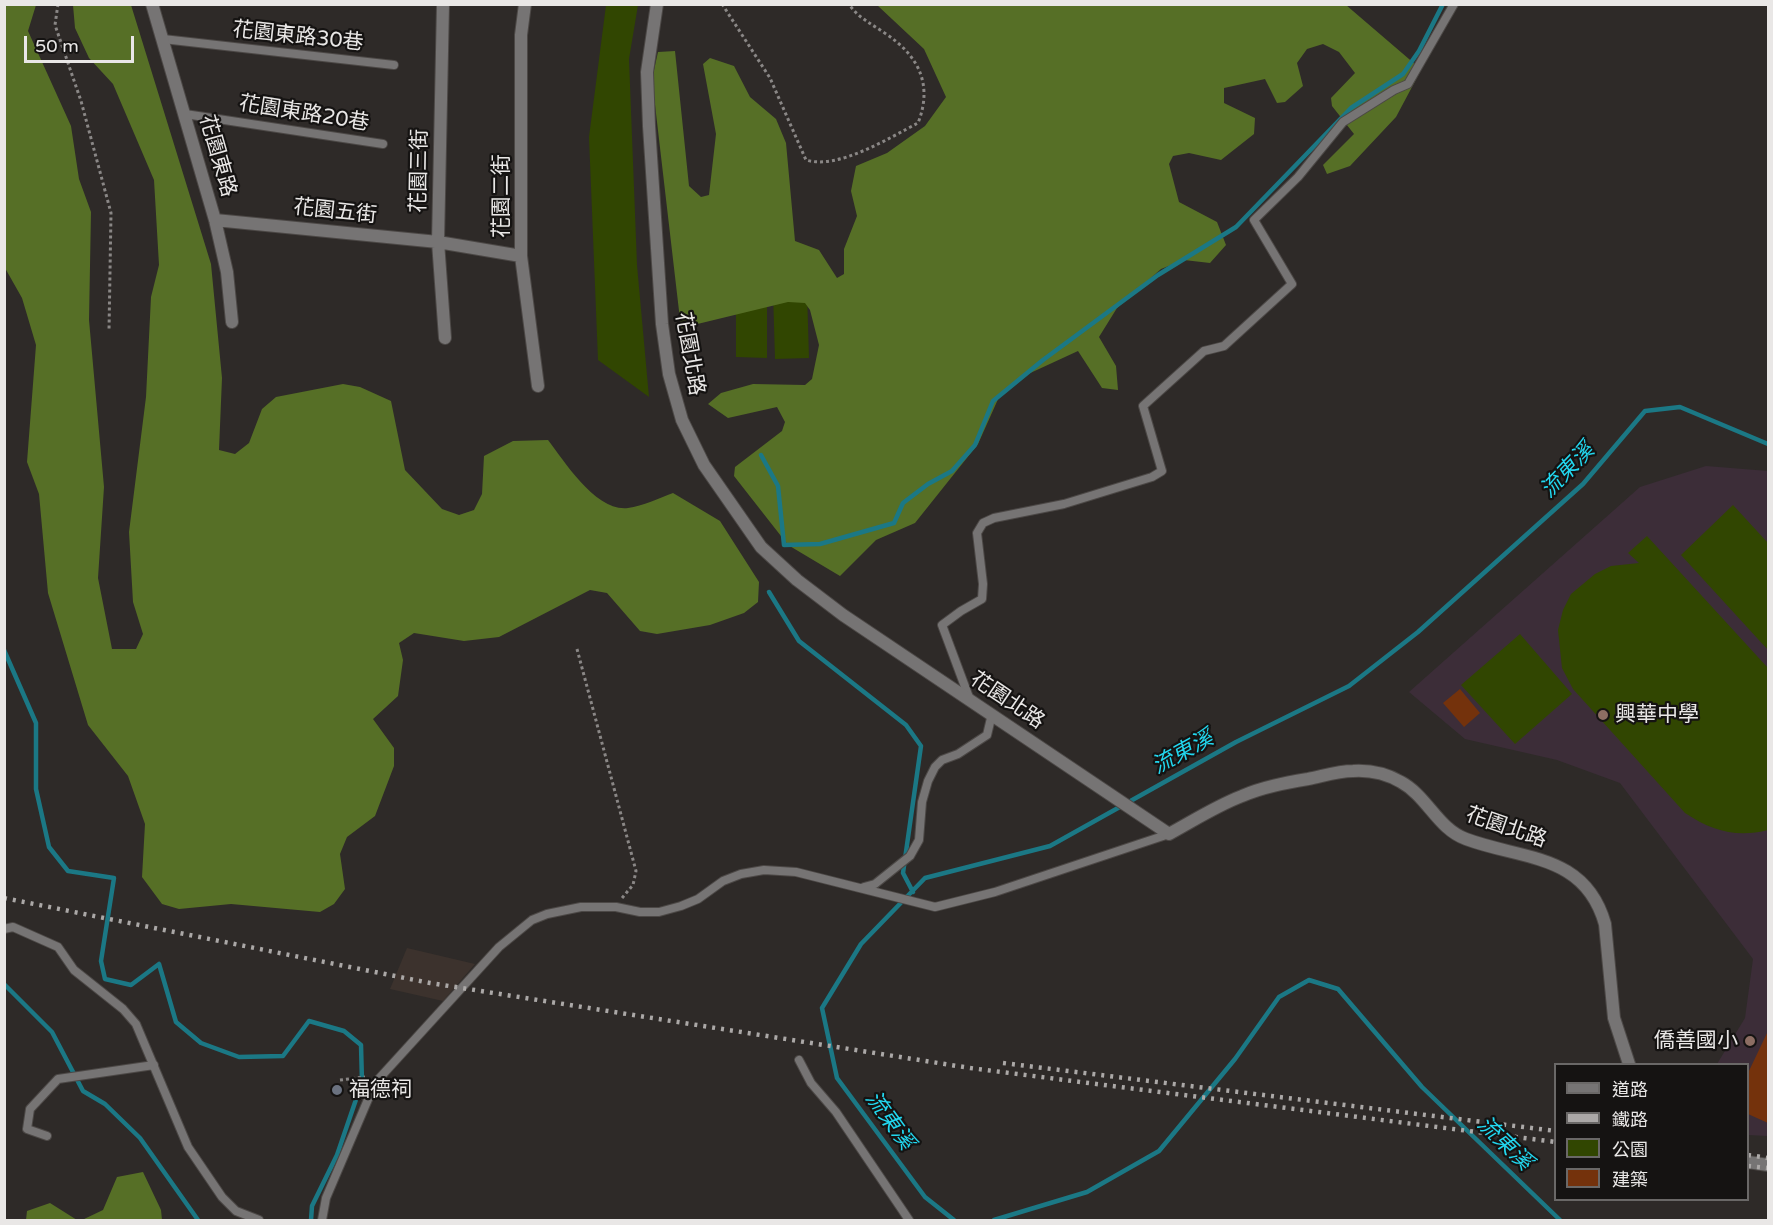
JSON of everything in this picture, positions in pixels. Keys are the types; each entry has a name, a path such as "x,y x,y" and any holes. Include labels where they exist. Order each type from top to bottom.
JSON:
{"street":[{"name":"花園東路","path":"153,4 215,220 227,272 232,322"},
{"name":"花園三街","path":"443,4 438,242 445,338"},
{"name":"花園二街","path":"525,4 521,35 522,256 538,386"},
{"name":"花園北路","path":"657,4 647,72 662,324 669,374 682,420 704,465 761,547 797,580 843,615 1168,833 1240,796 1260,789 1353,771 1372,772 1405,783 1454,833 1465,839 1523,854 1560,867 1581,881 1592,892 1601,910 1605,924 1614,1018 1628,1063"},
{"name":"花園五街","path":"215,220 438,242 522,256"},
{"path":"1749,1162 1768,1165"}],"lane":[{"path":"970,700 942,625 961,610 982,599 983,584 977,533 983,523 994,518 1064,504 1152,477 1162,471 1143,406 1204,351 1224,346 1292,284 1254,220 1298,177 1342,122 1408,84 1454,4"},
{"name":"花園東路30巷","path":"162,39 394,65"},
{"name":"花園東路20巷","path":"184,114 383,144"},
{"path":"865,889 875,884 909,856 919,840 922,802 935,766 987,735 992,714"},
{"path":"322,1221 326,1198 375,1083 499,947 532,920 547,914 581,907 615,907 640,912 670,909 698,899 723,881 741,874 764,870 796,872 935,907 995,892 1168,833"},
{"path":"4,929 13,927 58,947 74,970 123,1010 136,1024 188,1148 222,1197 236,1211 259,1221"},
{"path":"799,1060 811,1083 836,1112 909,1221"},
{"path":"47,1136 27,1129 30,1109 58,1079 154,1065"}],"path":[{"path":"58,4 55,25 81,101 111,213 109,331"},
{"path":"722,4 771,78 806,160 817,164 860,153 918,123 924,106 921,72 900,44 856,14 849,4"},
{"path":"577,649 636,871 633,885 615,907"},
{"path":"340,1080 372,1077"}],"shaded area":[{"name":"興華中學","path":"1706,466 1768,471 1768,1136 1749,1135 1749,1063 1718,1063 1745,1018 1753,959 1620,783 1557,760 1465,739 1409,692 1640,487"},
{"path":"407,948 475,964 443,1001 390,989"}],"green space":[{"path":"5,4 36,5 28,31 71,126 79,179 91,212 89,320 104,487 98,578 112,649 136,649 143,634 133,602 129,532 146,397 151,297 159,265 154,180 113,84 89,58 75,28 73,5 131,5 211,264 222,378 219,450 235,454 249,443 262,409 276,397 343,384 360,387 391,401 405,470 442,509 459,515 474,510 482,494 484,456 513,441 548,440 582,484 604,502 616,507 628,508 673,493 720,521 759,582 758,602 744,613 710,625 657,634 640,631 607,593 590,590 499,637 464,641 414,633 399,643 403,660 398,696 373,719 394,748 394,766 375,816 347,837 340,854 345,889 334,904 320,912 231,904 179,909 162,904 142,877 145,824 128,776 88,725 48,593 39,494 27,462 36,345 22,298 5,268"},
{"path":"606,5 638,5 629,59 637,265 649,397 598,360 589,137"},
{"path":"877,5 1346,5 1416,65 1420,72 1396,117 1350,166 1327,174 1323,165 1354,134 1332,106 1331,98 1355,73 1339,52 1323,44 1307,49 1297,63 1303,86 1285,102 1277,103 1265,79 1224,88 1224,103 1255,118 1254,134 1221,160 1189,153 1173,156 1169,164 1179,202 1217,222 1226,245 1210,263 1184,260 1161,269 1117,308 1099,337 1116,366 1118,390 1102,388 1078,351 1026,375 999,397 978,444 915,523 876,540 840,576 788,545 734,476 735,467 782,431 785,422 777,407 728,418 708,404 721,393 753,384 805,385 812,379 819,345 810,310 805,303 788,302 681,328 652,79 658,52 675,51 689,186 701,197 709,195 716,134 703,64 710,58 734,66 750,97 776,119 786,143 795,241 819,250 837,278 844,274 844,249 857,216 851,191 856,166 887,153 925,126 946,97 924,49"},
{"path":"736,290 767,290 767,358 736,357"},
{"path":"807,291 809,358 775,359 773,292"},
{"path":"1733,505 1768,543 1768,650 1681,555"},
{"path":"1647,536 1768,668 1768,830 1746,833 1725,831 1705,824 1685,813 1573,689 1562,668 1558,630 1563,610 1571,594 1595,574 1611,566 1639,563 1628,553"},
{"path":"1520,634 1572,694 1515,744 1461,685"},
{"path":"143,1172 161,1210 162,1220 82,1220 103,1210 117,1177"},
{"path":"50,1203 77,1220 26,1220 27,1211"}],"building":[{"path":"1460,689 1480,713 1464,727 1443,703"},
{"path":"1768,1031 1768,1123 1749,1114 1749,1071"}],"waterway":[{"path":"761,455 778,486 784,545 820,544 894,523 903,503 928,484 952,471 975,445 993,401 1043,360 1158,275 1236,227 1351,108 1403,74 1419,51 1443,4"},
{"name":"流東溪","path":"954,1220 925,1197 837,1078 822,1008 861,944 925,878 1050,846 1236,742 1349,686 1418,632 1583,484 1645,411 1680,407 1768,444"},
{"path":"769,592 799,641 906,725 921,746 903,873 913,892"},
{"path":"4,650 36,723 36,789 49,847 68,871 114,878 101,961 105,979 131,985 159,964 176,1022 201,1043 239,1057 283,1056 309,1021 344,1031 361,1045 362,1082 337,1155 312,1206 311,1220"},
{"name":"流東溪","path":"994,1220 1087,1192 1159,1151 1235,1059 1279,997 1309,980 1338,989 1422,1087 1560,1220"},
{"path":"4,984 52,1032 83,1091 105,1104 140,1138 198,1220"}],"railway":[{"path":"4,898 430,983 970,1068 1554,1142"},
{"path":"1003,1063 1554,1131"},
{"path":"1749,1155 1768,1158"},
{"path":"1749,1166 1768,1168"}],"place":[{"name":"興華中學","path":"1603,715"},
{"name":"僑善國小","path":"1750,1041"},
{"name":"福德祠","path":"337,1090"}]}
